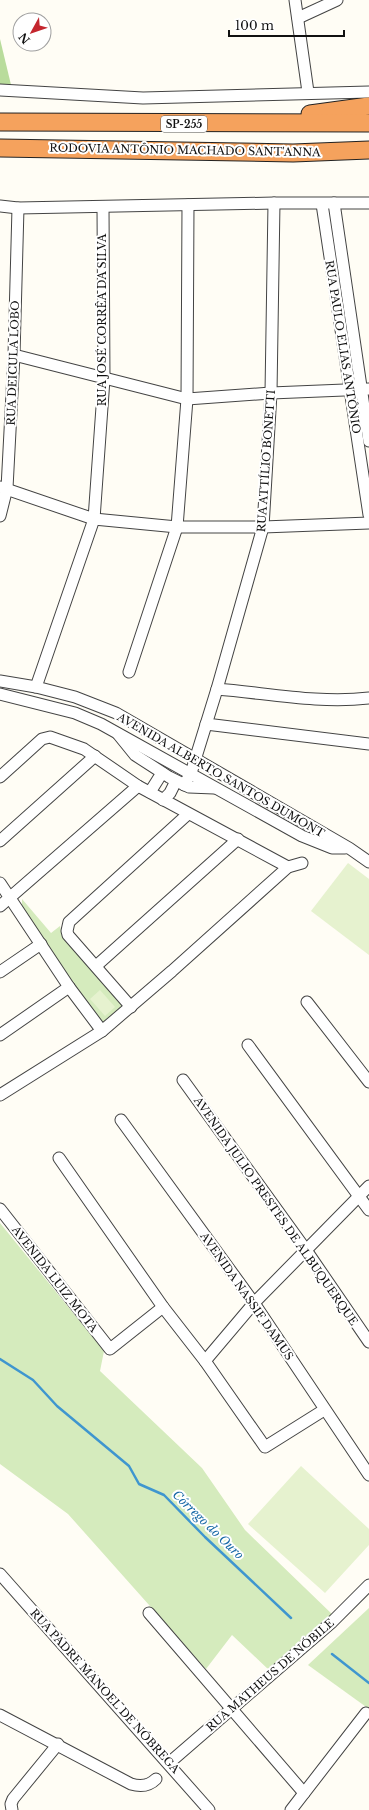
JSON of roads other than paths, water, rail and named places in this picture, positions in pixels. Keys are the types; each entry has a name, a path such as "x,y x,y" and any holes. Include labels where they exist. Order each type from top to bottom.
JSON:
{"highway":[{"path":"254,123 369,106"},
{"name":"SP-255","path":"0,122 369,123"},
{"name":"RODOVIA ANTÔNIO MACHADO SANT'ANNA","path":"0,148 293,153 369,150"},
{"path":"293,153 369,162"}],"street":[{"path":"295,0 308,92"},
{"path":"298,18 337,0"},
{"path":"0,90 142,98 308,92 369,92"},
{"path":"0,206 18,208 274,203 369,203"},
{"name":"RUA ATTÍLIO BONETTI","path":"163,800 191,773 217,689 263,527 271,393 274,203"},
{"name":"RUA PAULO ELIAS ANTÔNIO","path":"334,203 366,390 369,441"},
{"name":"RUA PAULO ELIAS ANTÔNIO","path":"322,204 369,515"},
{"path":"129,672 177,527 187,399 188,205"},
{"name":"RUA JOSÉ CORRÊA DA SILVA","path":"36,687 94,519 104,379 103,207"},
{"name":"RUA DEICULA LOBO","path":"0,516 4,487 14,355 18,208"},
{"path":"14,355 187,399 271,393 366,390"},
{"path":"4,487 94,519 177,527 263,527 369,523"},
{"name":"AVENIDA ALBERTO SANTOS DUMONT","path":"0,681 36,687 75,697 109,710 155,735 348,848 369,862"},
{"path":"217,689 299,697 369,698"},
{"name":"AVENIDA ALBERTO SANTOS DUMONT","path":"0,694 75,713 115,730 302,836 332,848 348,848"},
{"path":"357,699 369,704"},
{"path":"206,724 369,744"},
{"path":"115,730 127,746 142,760 162,773 180,783 218,789"},
{"path":"142,760 155,735"},
{"path":"0,777 42,739 50,737 84,749 138,786 288,867"},
{"path":"0,841 95,756"},
{"path":"150,792 162,773"},
{"path":"0,906 138,786"},
{"path":"131,1007 68,935 67,931 69,922 188,814"},
{"path":"96,966 238,839"},
{"path":"0,1095 102,1031 288,867 302,863"},
{"path":"0,883 69,987 102,1031"},
{"path":"0,972 41,944"},
{"path":"0,1035 69,987"},
{"path":"307,1002 369,1082"},
{"path":"248,1045 369,1210"},
{"name":"AVENIDA JULIO PRESTES DE ALBUQUERQUE","path":"183,1080 306,1250 369,1342"},
{"name":"AVENIDA NASSIF DAMUS","path":"121,1120 254,1303 324,1410 369,1475"},
{"path":"58,1158 163,1307 205,1360 265,1447 324,1410"},
{"path":"205,1360 254,1303 369,1186"},
{"name":"AVENIDA LUIZ MOTA","path":"0,1209 110,1349 163,1307"},
{"name":"RUA PADRE MANOEL DE NÓBREGA","path":"0,1574 169,1763 209,1810"},
{"name":"RUA MATHEUS DE NÓBILE","path":"169,1763 332,1622 369,1585"},
{"path":"148,1613 304,1793"},
{"path":"291,1810 366,1713"},
{"path":"0,1715 58,1744 131,1784 145,1786 150,1785 156,1779"},
{"path":"12,1810 11,1804 13,1799 58,1744"}],"waterway":[{"name":"Córrego do Ouro","path":"0,1359 33,1380 57,1406 129,1466 139,1484 164,1495 205,1537 291,1618"},
{"name":"Córrego do Ouro","path":"332,1654 369,1683"}]}
